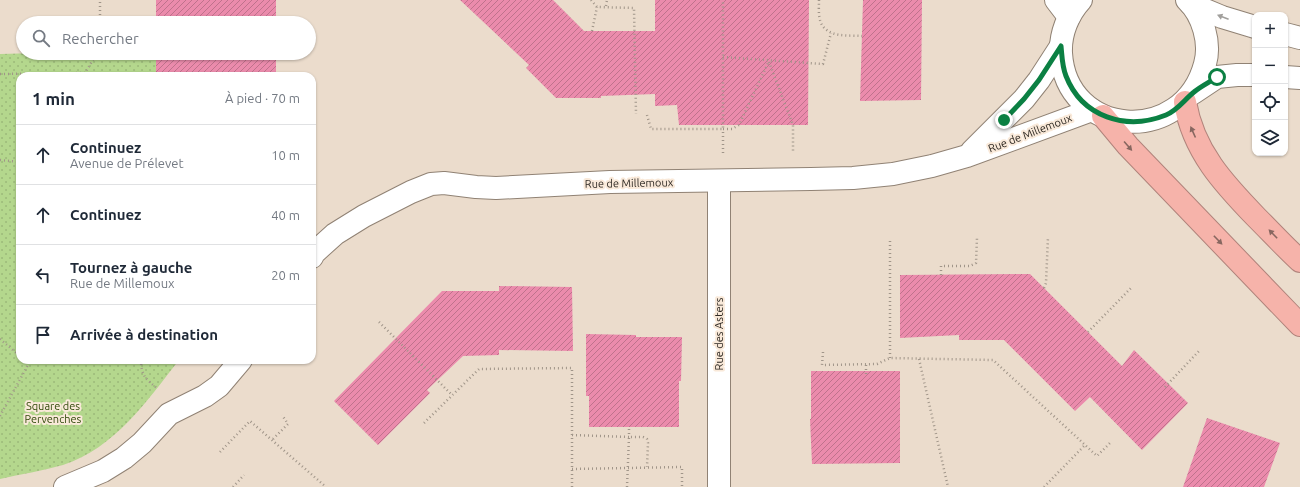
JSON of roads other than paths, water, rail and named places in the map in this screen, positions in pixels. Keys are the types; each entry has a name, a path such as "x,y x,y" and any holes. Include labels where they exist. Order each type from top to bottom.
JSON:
{"highway":[{"path":"1189,98 1191,130 1204,154 1218,175 1230,191 1300,261"},
{"path":"1098,113 1300,325"}],"street":[{"path":"1189,2 1222,17 1252,26"},
{"path":"1189,2 1201,21 1206,39 1207,58 1202,76 1189,98"},
{"path":"1068,6 1061,46 1062,60 1066,75 1072,88 1081,100 1098,113 1124,122 1146,122 1167,115 1217,77 1237,75 1252,76"},
{"path":"1288,35 1300,38"},
{"name":"Rue de Millemoux","path":"967,156 1024,99 1039,80 1061,46"},
{"path":"1288,77 1300,78"},
{"name":"Rue de Millemoux","path":"316,251 335,234 364,216 411,192 431,184 444,183 496,188 610,182 811,180 893,174 932,166 967,156 1098,113"},
{"name":"Rue des Asters","path":"719,181 720,487"},
{"path":"66,487 103,471 124,458 142,444 169,414 205,396 219,386 238,364"}],"park label":[{"name":"Square des Pervenches","path":"53,412"}]}
